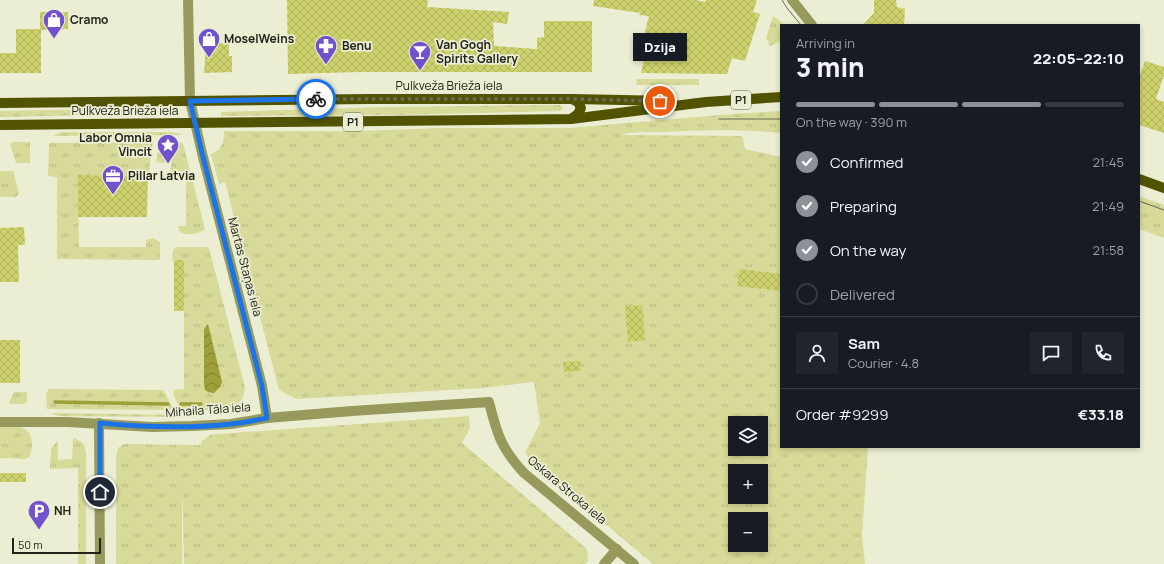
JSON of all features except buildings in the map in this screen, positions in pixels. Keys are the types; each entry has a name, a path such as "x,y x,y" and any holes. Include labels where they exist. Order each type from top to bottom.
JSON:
{"main road":[{"name":"Pulkveža Brieža iela","path":"0,125 571,119 706,102 780,97"},
{"name":"Pulkveža Brieža iela","path":"0,102 369,99 572,99 706,102"},
{"path":"571,119 578,114 581,108 578,102 572,99"},
{"path":"1140,179 1164,188"}],"street":[{"name":"Martas Staņas iela","path":"188,0 190,101 262,386 267,418"},
{"path":"792,0 811,24"},
{"name":"Mihaila Tāla iela","path":"0,422 100,423 152,427 192,426 231,424 267,418 489,402"},
{"name":"Oskara Stroka iela","path":"489,402 497,433 514,462 524,473 634,564"},
{"path":"100,423 100,564"},
{"path":"604,564 617,549"}],"green space":[{"path":"773,16 783,24 780,24 780,41 770,46 766,38"},
{"path":"637,79 699,79 699,85 636,85"},
{"path":"560,105 563,107 560,111 396,115 221,116 221,112 386,107"},
{"path":"154,108 156,111 153,112 0,117 0,111"},
{"path":"780,111 780,133 708,130 620,135 742,136 745,149 780,157 780,448 868,448 862,535 865,564 653,564 534,464 525,453 540,423 534,382 483,388 297,399 279,390 225,182 219,184 211,154 218,150 222,145 224,131 359,131 441,128 569,128"},
{"path":"61,132 172,132 183,135 53,136"},
{"path":"13,142 30,143 30,163 16,163 10,144"},
{"path":"153,142 148,176 78,175 79,247 146,247 146,240 153,238 160,242 160,260 57,259 57,177 48,176 49,143"},
{"path":"160,142 181,142 183,144 205,229 199,233 189,234 179,231 178,226 186,226 186,177 170,176 172,156 167,155 165,163 156,162"},
{"path":"0,171 13,171 19,193 16,197 0,197"},
{"path":"1140,196 1164,205 1164,238 1140,229"},
{"path":"176,247 209,248 245,387 244,395 241,400 233,407 221,410 181,410 173,394 174,390 184,389 184,260 172,260 173,250"},
{"path":"49,389 161,390 164,391 172,407 170,410 47,409 46,393"},
{"path":"14,392 27,392 27,402 24,404 11,404 9,402"},
{"path":"51,413 191,415 191,417 58,416"},
{"path":"469,416 470,428 462,443 587,549 588,561 585,564 184,564 182,480 182,564 116,564 116,457 118,448 124,444 201,445 201,442 210,435 218,434"},
{"path":"0,427 20,427 28,432 32,439 32,449 29,457 25,459 0,458"},
{"path":"73,438 82,443 85,447 86,453 86,564 78,564 78,468 50,469 51,449 58,440 58,460 72,459"}],"water":[{"path":"208,324 222,382 220,387 214,393 205,390 204,384 204,329"}],"waterway":[{"path":"55,402 168,404"},
{"path":"181,404 201,404"}],"tram line":[{"path":"782,0 800,24"},
{"path":"719,119 780,119"},
{"path":"1140,201 1164,210"}],"way so far":[{"path":"316,99 572,99 660,101"}],"place":[{"name":"Cramo","path":"54,40"},
{"name":"MoselWeins","path":"209,58"},
{"name":"Benu","path":"326,66"},
{"name":"Van Gogh Spirits Gallery","path":"420,72"},
{"name":"Dzija","path":"660,101"},
{"name":"Labor Omnia Vincit","path":"168,164"},
{"name":"Pillar Latvia","path":"113,196"},
{"name":"NH","path":"39,530"}],"route":[{"path":"100,492 100,423 152,427 192,426 231,424 267,418 262,386 190,101 316,99"}]}
